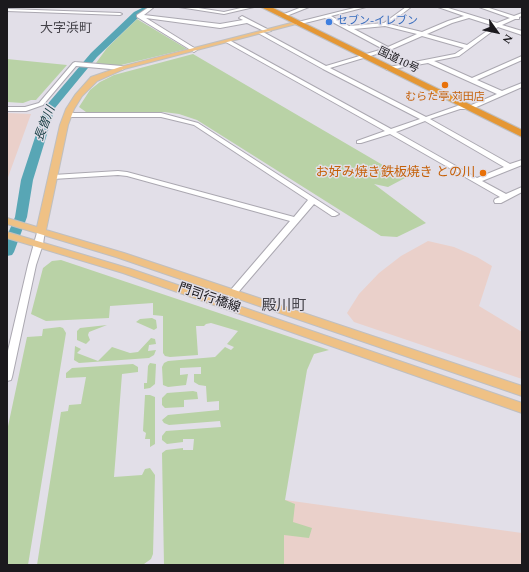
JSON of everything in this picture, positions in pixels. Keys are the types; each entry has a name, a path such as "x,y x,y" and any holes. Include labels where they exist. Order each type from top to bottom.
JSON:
{"highway":[{"name":"国道10号","path":"265,7 284,15"},
{"name":"国道10号","path":"270,7 522,134"},
{"name":"国道10号","path":"472,108 522,131"}],"main road":[{"path":"40,231 68,115 79,95 89,83 100,75 122,68 300,23"},
{"name":"門司行橋線","path":"7,221 120,255 522,391"},
{"name":"門司行橋線","path":"7,235 127,271 522,408"}],"street":[{"path":"139,16 144,10 152,7"},
{"path":"181,7 221,13 252,7"},
{"path":"222,7 248,21 325,68 425,119 509,167"},
{"path":"300,23 364,7"},
{"path":"385,24 409,7"},
{"path":"440,7 522,33"},
{"path":"481,7 522,20"},
{"path":"284,15 303,8"},
{"path":"7,10 51,9 120,14"},
{"path":"391,68 457,55 498,25 522,14"},
{"path":"139,16 220,26 248,21"},
{"path":"139,16 194,50"},
{"path":"326,16 388,49"},
{"path":"325,68 388,49 459,19 470,16"},
{"path":"349,28 385,24 468,47"},
{"path":"227,41 390,131 476,181 502,199 522,189"},
{"path":"472,80 522,58"},
{"path":"429,61 503,94"},
{"path":"7,109 26,109 41,104 75,64 122,68"},
{"path":"359,142 460,107 472,108 522,86"},
{"path":"68,115 161,115 188,121 196,124 335,214"},
{"path":"476,181 522,162"},
{"path":"54,177 118,173 127,174 295,220"},
{"path":"232,294 313,200"},
{"path":"7,377 32,265 39,244 40,231"}],"shaded area":[{"path":"7,113 31,114 7,180"},
{"path":"428,241 454,247 477,257 492,266 479,306 522,332 522,379 354,322 347,313 359,294 379,273 401,256"},
{"path":"285,500 522,533 522,565 259,565"}],"green space":[{"path":"137,19 187,49 117,66 96,63 107,48"},
{"path":"193,54 405,178 388,187 374,184 426,223 397,237 381,236 197,120 179,114 164,112 86,112 79,107 90,90 100,82 114,75"},
{"path":"7,59 67,65 36,100 23,103 7,102"},
{"path":"61,260 329,350 314,354 307,370 285,500 295,504 293,522 312,528 309,538 284,535 284,565 164,565 162,453 166,450 183,448 183,450 193,450 194,439 183,439 183,442 167,444 162,440 162,436 166,431 221,427 220,421 169,425 164,423 162,420 168,415 219,410 219,401 207,402 206,386 199,385 194,382 194,374 201,374 201,367 180,368 180,375 188,374 186,385 168,387 163,385 162,367 164,363 168,361 215,357 225,347 231,350 234,347 227,344 238,331 211,323 204,326 196,326 198,355 170,357 165,356 163,353 163,316 153,315 153,303 110,306 109,318 46,321 31,314 43,268 52,261"},
{"path":"152,318 156,320 157,328 154,330 136,322 140,319"},
{"path":"107,325 89,332 88,335 90,340 86,344 77,340 77,331 80,328"},
{"path":"63,328 66,333 28,565 7,565 7,431 27,337 42,336 43,329"},
{"path":"151,338 155,339 156,344 149,345 148,351 156,350 154,355 149,358 79,363 74,360 75,346 81,349 77,353 98,361 112,347 130,353 138,352"},
{"path":"150,363 156,364 155,384 150,388 144,389 144,383 147,383 148,366"},
{"path":"133,364 138,367 138,372 122,374 114,477 142,475 145,469 150,468 155,475 153,554 151,559 144,564 136,565 37,565 61,412 68,411 69,405 81,404 86,377 66,378 66,373 72,368"},
{"path":"197,392 198,399 184,400 184,407 165,408 162,405 162,398 167,393"},
{"path":"145,395 155,397 155,444 150,447 150,439 145,439 146,433 143,431"}],"waterway":[{"name":"長曽川","path":"7,252 21,217 27,180 50,107 94,55 137,14 149,7"}],"place":[{"name":"セブン-イレブン","path":"329,22"},
{"name":"むらた亭 苅田店","path":"445,85"},
{"name":"お好み焼き鉄板焼き との川","path":"483,173"}],"district":[{"name":"大字浜町","path":"66,29"},
{"name":"殿川町","path":"284,307"}]}
